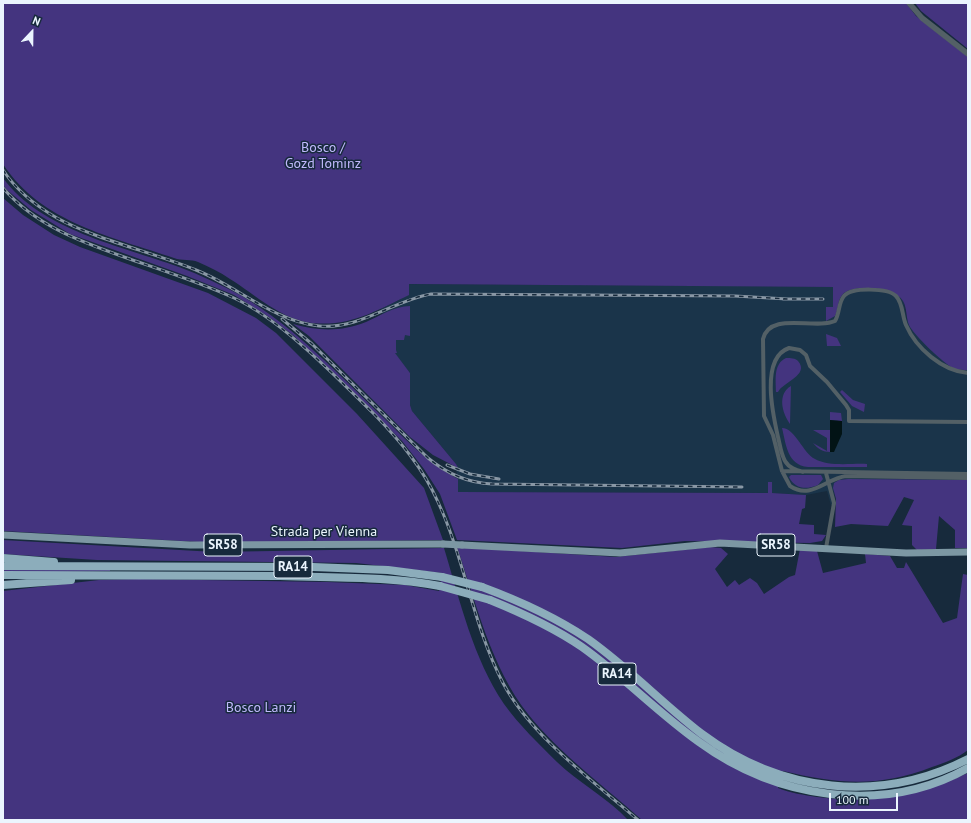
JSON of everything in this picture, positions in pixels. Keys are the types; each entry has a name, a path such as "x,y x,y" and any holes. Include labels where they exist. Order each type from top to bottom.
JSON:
{"highway":[{"path":"3,558 100,566"},
{"path":"3,566 100,566"},
{"name":"RA14","path":"100,566 313,567 376,570 442,577 482,587 536,609 588,640 621,665 691,725 736,761 758,776 825,786 852,787 893,784 927,776 968,760"},
{"path":"3,575 111,575"},
{"path":"3,585 99,578 111,575"},
{"name":"RA14","path":"111,575 363,578 415,582 440,586 490,600 544,624 582,647 689,734 736,761"},
{"path":"938,772 968,756"},
{"name":"RA14","path":"780,780 825,794 873,795 922,787 968,768"}],"main road":[{"name":"Strada per Vienna","path":"3,535 190,546 443,544 609,552 720,543 826,548"},
{"name":"SR58","path":"826,548 906,554 968,552"}],"street":[{"path":"910,3 922,18 968,54"},
{"path":"968,373 949,369 924,349 906,325 896,295 886,291 859,290 849,292 843,298 838,317 830,323 774,325 766,332 763,339 764,412 774,435 782,471 790,486 800,491 818,489 828,482 846,476 968,478"},
{"path":"803,472 792,468 784,460 772,412 773,367 777,356 788,348 800,350 806,355 810,366 827,382 846,405 849,410 849,421 968,422"},
{"path":"782,471 826,473 968,474"},
{"path":"826,473 834,503 826,548"}],"shaded area":[{"path":"409,284 901,287 907,320 960,370 968,370 968,482 834,490 836,505 831,505 827,491 806,495 772,493 458,492 456,464 412,411 410,405 410,373 395,354 381,309 408,295"},
{"path":"830,420 842,421 842,434 834,452 830,452"}],"green space":[{"name":"Bosco / Gozd Tominz","path":"3,3 906,3 916,16 968,57 968,370 953,368 936,355 922,342 909,325 903,301 899,296 875,288 857,288 844,293 840,298 835,316 826,321 826,307 833,307 833,287 409,284 409,295 374,312 351,320 326,324 300,321 289,317 269,306 222,274 198,262 174,258 103,235 80,225 37,201 19,184 3,164"},
{"path":"915,3 968,3 968,49 921,11"},
{"path":"3,178 19,196 38,211 60,223 108,243 195,273 242,296 262,309 299,337 419,452 447,473 458,479 458,492 768,493 768,482 772,482 772,493 806,495 805,508 802,509 799,524 814,525 814,534 826,535 822,541 810,543 685,541 622,548 457,540 440,494 424,469 402,441 294,336 269,317 234,295 187,276 70,234 31,210 7,190 3,185"},
{"path":"3,198 23,215 54,235 80,247 208,293 256,318 276,333 357,414 424,488 443,540 218,543 3,531"},
{"path":"410,306 410,336 405,335 404,340 396,340 397,353 395,353 410,373 410,405 412,411 458,468 433,455 410,437 309,336 293,324 320,329 348,328 366,322 393,309"},
{"path":"826,334 837,338 841,346 827,346"},
{"path":"786,358 793,358 797,360 801,366 801,370 794,378 778,392 776,392 777,368"},
{"path":"791,386 790,424 783,409 782,399 787,389"},
{"path":"842,390 853,400 865,404 864,412 852,406 840,392"},
{"path":"830,412 841,413 842,421 830,420"},
{"path":"782,428 791,432 807,452 815,459 834,464 867,464 867,467 808,467 801,465 792,458 789,453 786,447"},
{"path":"813,430 830,430 830,452 821,450 813,443 827,451 827,438"},
{"path":"791,475 821,475 823,479 818,485 805,488 794,484 789,477"},
{"path":"839,480 968,480 968,548 955,548 955,530 939,516 936,549 917,550 912,545 912,526 902,525 914,500 904,497 888,526 851,524 835,527 836,499 833,488 834,483"},
{"name":"Bosco Lanzi","path":"3,540 215,552 444,548 468,629 484,668 504,704 523,727 557,762 612,805 628,820 3,820 3,591 99,580 139,579 327,582 405,585 439,591 442,573 356,563 97,560 3,554"},
{"path":"457,547 616,557 710,547 721,548 728,554 715,569 727,587 735,580 739,585 750,578 757,583 764,594 789,577 795,575 800,549 817,551 823,573 866,563 865,554 890,556 897,568 904,568 906,562 943,623 957,618 963,574 968,575 968,750 951,760 912,774 876,781 840,781 783,771 778,788 792,793 817,797 837,799 875,798 913,792 950,781 968,773 968,820 642,820 554,743 528,714 515,696 494,655 478,612"},
{"path":"3,570 110,570 110,571 3,573"}],"railway":[{"path":"3,170 20,191 34,203 57,218 73,226 89,233 196,270 286,317 302,323 319,326 348,324 431,294 735,296 787,299"},
{"path":"3,188 16,201 43,222 74,238 180,276 234,298 253,308 290,335 326,367 375,415 418,466 438,502 455,547 484,639 503,683 515,703 546,739 564,757 638,820"},
{"path":"783,299 823,299"},
{"path":"282,319 312,344 428,458 450,473 474,482 492,484 742,487"},
{"path":"447,465 470,474 499,479"}]}
